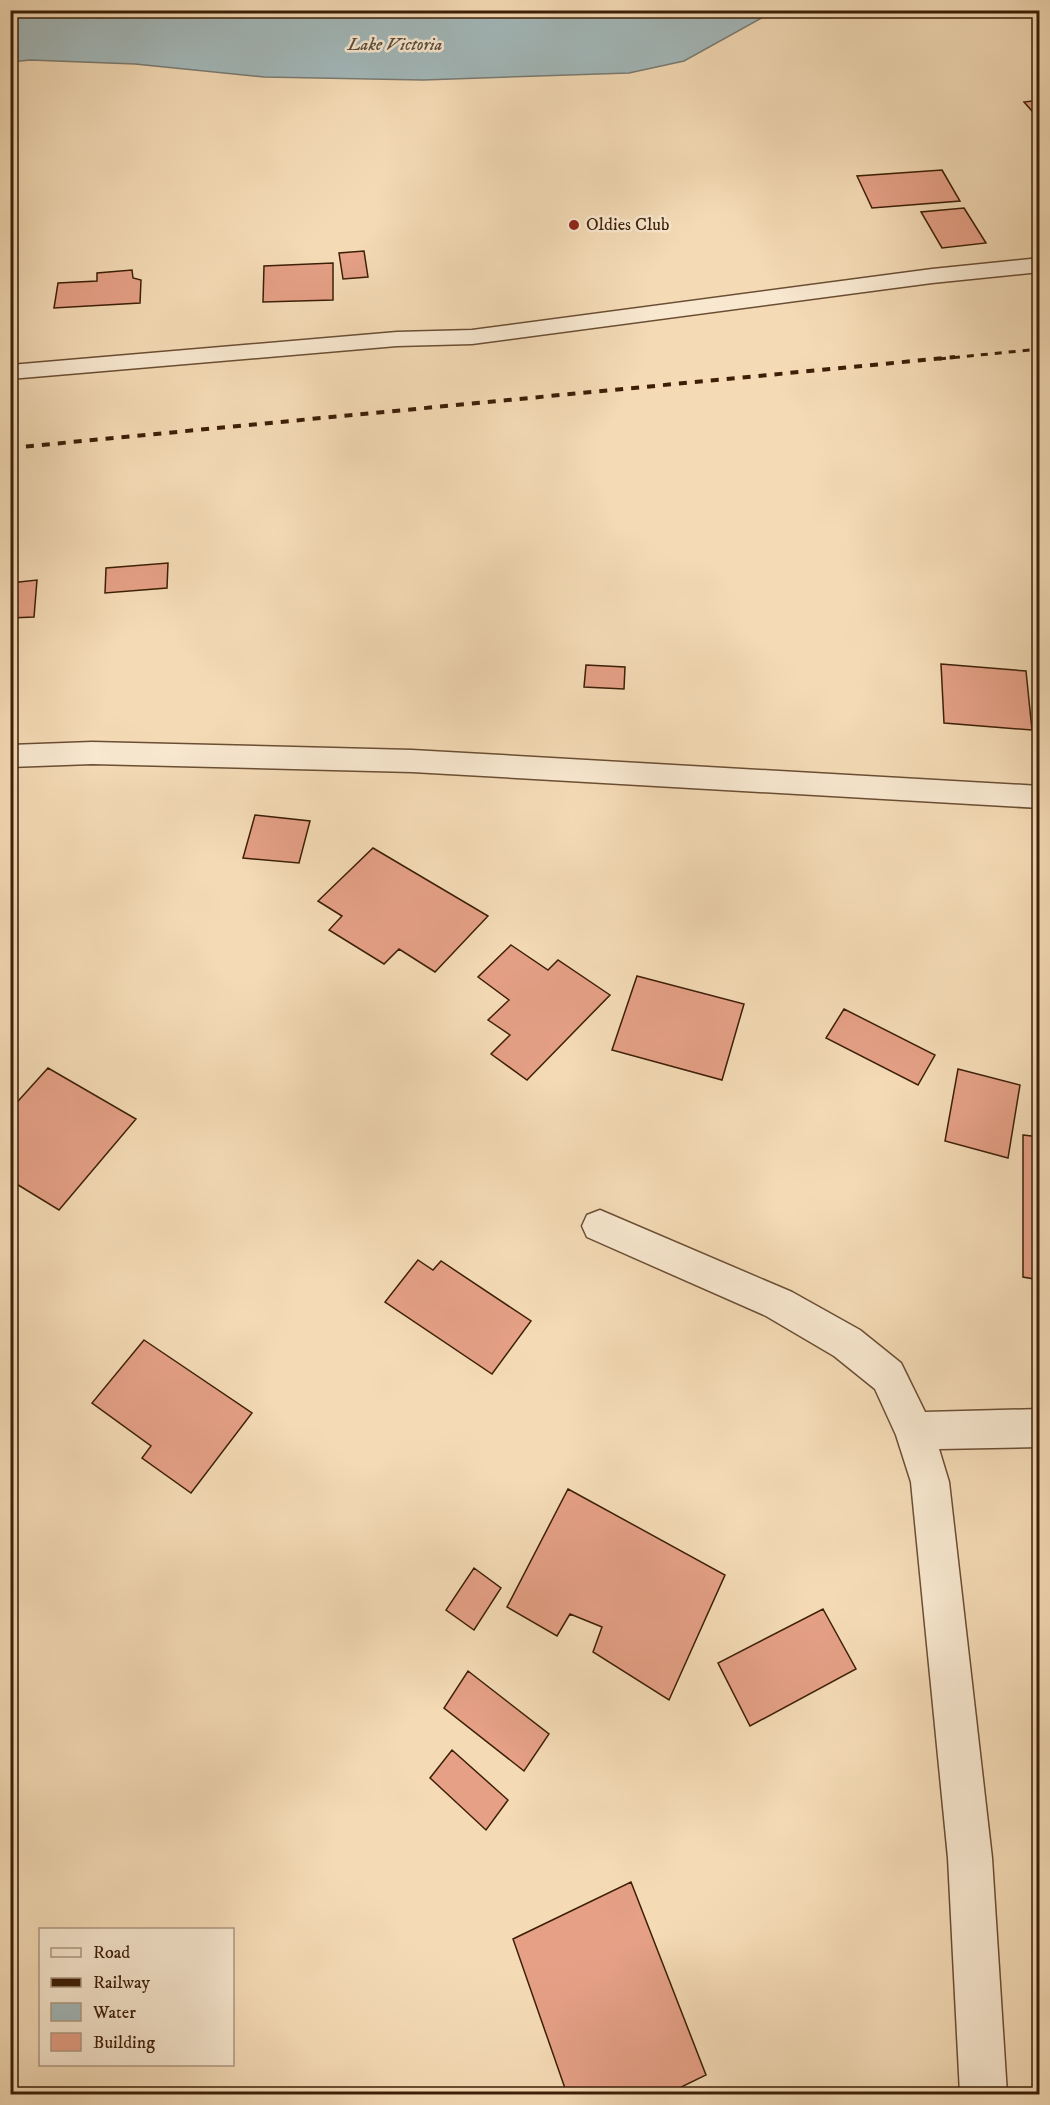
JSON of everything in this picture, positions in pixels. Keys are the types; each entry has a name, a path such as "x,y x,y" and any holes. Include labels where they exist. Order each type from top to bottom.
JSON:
{"street":[{"path":"10,372 397,339 472,337 932,276 1040,265"},
{"path":"10,756 92,753 412,761 1040,797"},
{"path":"600,1226 779,1304 847,1343 888,1377 914,1431 930,1482 969,1847 984,2094"},
{"path":"914,1431 1040,1428"}],"water":[{"name":"Lake Victoria","path":"11,10 780,11 767,15 684,61 629,73 423,80 264,77 135,64 30,60 11,62"}],"building":[{"path":"1040,100 1040,120 1024,102"},
{"path":"942,170 960,201 872,208 857,176"},
{"path":"964,208 986,243 942,248 921,212"},
{"path":"364,251 368,277 343,279 339,253"},
{"path":"333,263 333,300 263,302 264,266"},
{"path":"132,270 133,278 141,280 140,303 54,308 58,283 97,281 97,273"},
{"path":"168,563 167,588 105,593 106,568"},
{"path":"37,580 34,617 10,618 10,583"},
{"path":"941,664 1026,671 1032,730 944,723"},
{"path":"586,665 625,667 624,689 584,687"},
{"path":"255,815 310,821 299,863 243,858"},
{"path":"373,848 488,916 435,972 399,949 384,964 329,930 342,916 318,901"},
{"path":"511,945 548,970 558,960 610,995 527,1080 491,1054 510,1035 488,1020 509,1000 478,977"},
{"path":"637,976 744,1004 722,1080 612,1050"},
{"path":"844,1009 935,1055 918,1085 826,1038"},
{"path":"48,1068 136,1119 59,1210 10,1180 10,1110"},
{"path":"958,1069 1020,1085 1008,1158 945,1141"},
{"path":"1023,1135 1040,1137 1040,1280 1023,1277"},
{"path":"418,1260 433,1270 441,1261 531,1321 492,1374 385,1302"},
{"path":"144,1340 252,1413 191,1493 142,1458 151,1446 92,1403"},
{"path":"568,1489 725,1575 669,1700 593,1652 602,1627 570,1614 557,1636 507,1607"},
{"path":"474,1568 501,1588 474,1630 446,1610"},
{"path":"823,1609 856,1669 750,1726 718,1663"},
{"path":"468,1671 549,1734 524,1771 444,1708"},
{"path":"452,1750 508,1800 486,1830 430,1778"},
{"path":"631,1882 706,2075 667,2094 567,2094 513,1939"}],"railway":[{"path":"939,359 1040,349"},
{"path":"10,448 955,357"}],"place":[{"name":"Oldies Club","path":"574,225"}]}
